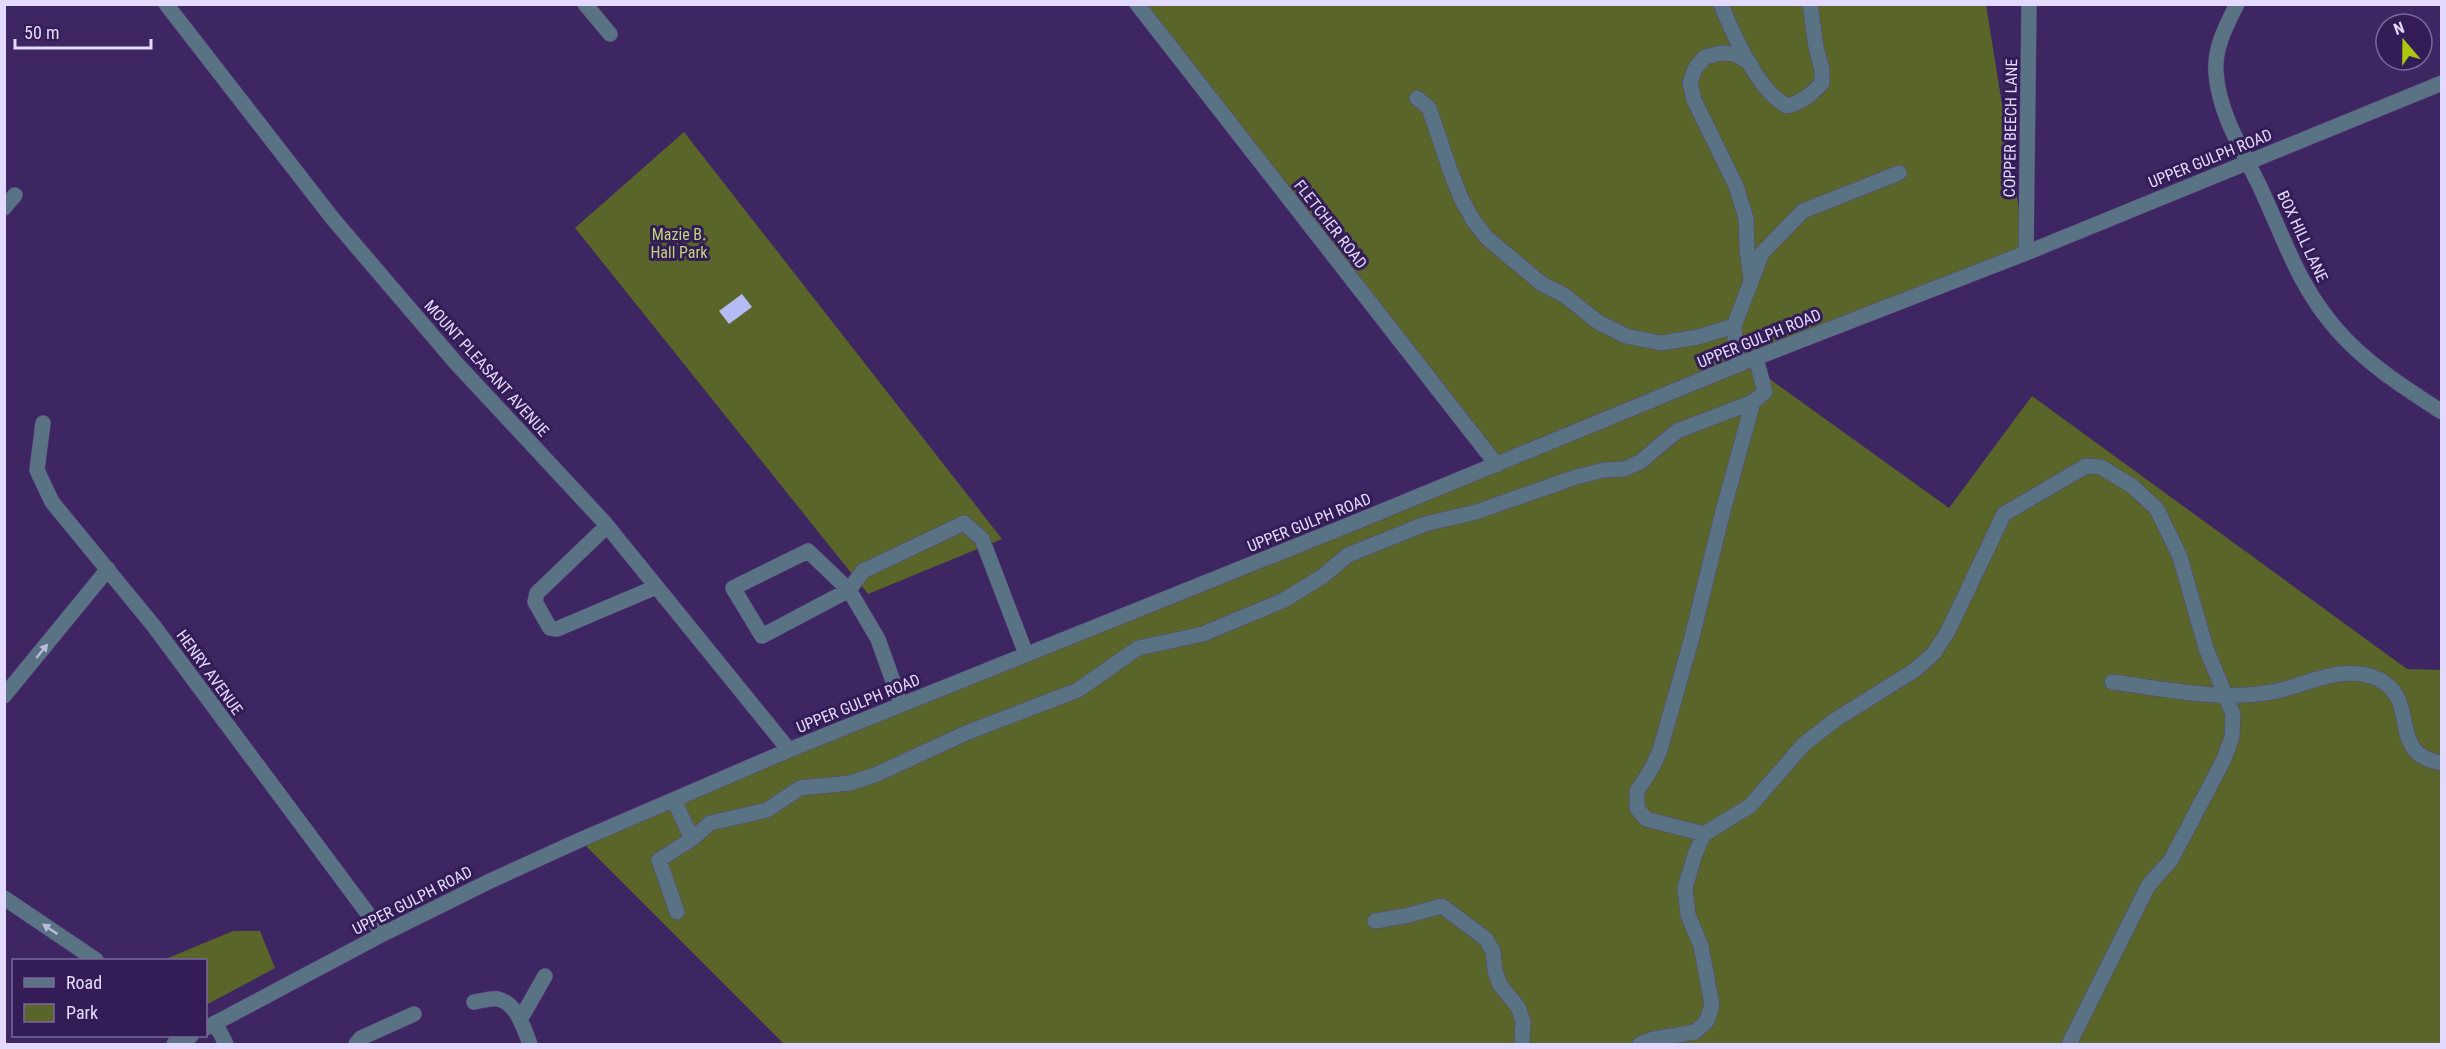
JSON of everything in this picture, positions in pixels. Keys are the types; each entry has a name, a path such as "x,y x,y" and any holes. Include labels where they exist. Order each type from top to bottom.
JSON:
{"street":[{"name":"MOUNT PLEASANT AVENUE","path":"166,4 333,219 456,363 607,526 789,750"},
{"path":"585,4 610,34"},
{"name":"FLETCHER ROAD","path":"1137,4 1497,465"},
{"path":"1721,4 1750,63 1777,101 1786,106 1798,103 1812,94 1822,83 1822,70 1810,4"},
{"name":"COPPER BEECH LANE","path":"2026,252 2029,4"},
{"path":"2237,4 2218,50 2216,71 2218,90 2232,131 2248,162"},
{"path":"1750,63 1735,54 1721,53 1705,57 1696,67 1690,82 1694,100 1736,186 1746,218 1751,279"},
{"name":"UPPER GULPH ROAD","path":"210,1025 383,934 490,881 789,750 1497,465 1737,365 2026,252 2442,83"},
{"path":"1417,98 1429,108 1461,198 1473,220 1487,238 1542,284 1564,295 1598,322 1626,336 1660,343 1698,337 1734,326"},
{"name":"BOX HILL LANE","path":"2248,162 2301,280 2338,331 2364,357 2442,412"},
{"path":"1737,365 1734,326 1762,253 1803,211 1899,172"},
{"path":"4,208 15,195"},
{"path":"677,912 659,860 710,823 767,810 800,788 850,783 874,775 966,733 1078,690 1138,648 1203,634 1284,600 1323,576 1348,555 1425,524 1476,513 1576,477 1604,470 1624,469 1640,462 1677,431 1753,402 1765,392 1756,358"},
{"path":"1704,834 1646,819 1636,808 1637,791 1652,768 1660,750 1691,641 1753,402"},
{"name":"HENRY AVENUE","path":"43,423 38,470 52,502 153,625 383,934"},
{"path":"1640,1044 1653,1039 1695,1032 1707,1021 1712,1005 1701,946 1688,915 1686,888 1695,854 1704,834 1750,806 1804,744 1835,720 1915,670 1934,653 1947,633 2004,514 2086,466 2101,467 2132,486 2157,509 2180,557 2206,648 2233,714 2232,737 2224,759 2171,860 2148,886 2069,1044"},
{"path":"901,704 878,639 849,590 808,551 733,588 762,636 849,590 863,571 964,523 982,539 1026,654"},
{"path":"607,526 537,593 535,602 550,628 557,629 656,587"},
{"path":"4,696 108,569"},
{"path":"2112,682 2227,696 2253,696 2334,674 2351,672 2379,680 2396,695 2404,714 2408,737 2414,752 2426,760 2442,763"},
{"path":"674,800 692,838"},
{"path":"4,898 95,959"},
{"path":"1375,921 1442,906 1486,939 1493,951 1495,971 1500,985 1518,1007 1523,1021 1522,1044"},
{"path":"520,1020 545,976"},
{"path":"474,1002 498,999 511,1008 520,1020 530,1044"},
{"path":"356,1044 361,1038 414,1014"},
{"path":"210,1025 226,1044"}],"green space":[{"path":"1137,5 1986,5 2026,253 1746,362 1949,508 2032,396 2407,669 2441,670 2441,1044 784,1044 580,840 1497,465"},
{"name":"Mazie B. Hall Park","path":"684,132 1002,539 868,594 575,228"},
{"path":"233,931 260,931 275,968 207,1004 207,959 168,958"}],"building":[{"path":"742,294 752,307 729,324 719,311"}]}
